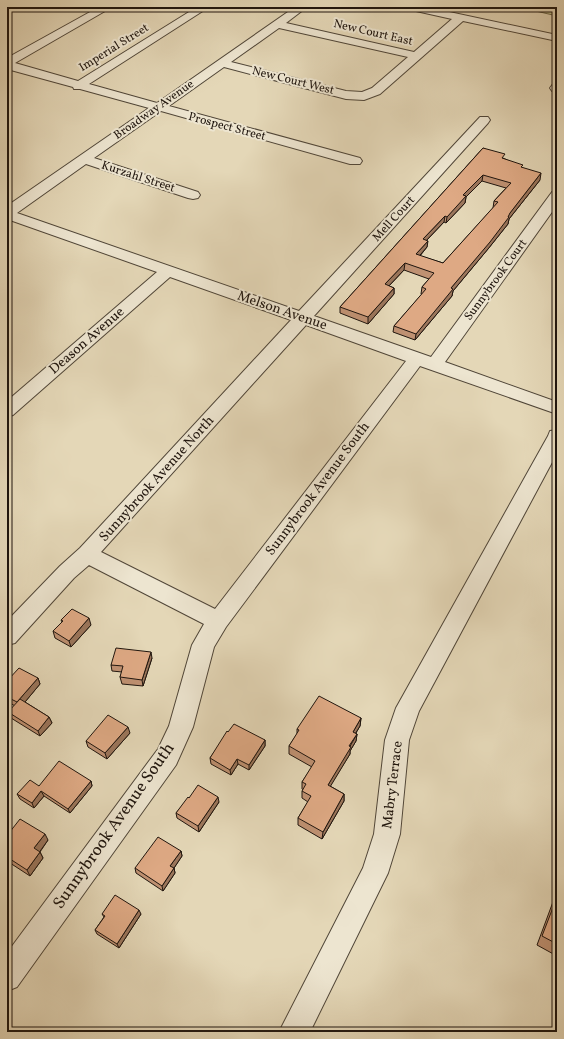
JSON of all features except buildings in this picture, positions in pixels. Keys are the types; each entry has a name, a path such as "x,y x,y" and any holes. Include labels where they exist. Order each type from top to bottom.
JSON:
{"street":[{"path":"7,64 107,7"},
{"name":"Imperial Street","path":"78,86 204,7"},
{"name":"Broadway Avenue","path":"7,214 83,159 302,7"},
{"path":"411,7 557,38"},
{"path":"417,56 460,18"},
{"name":"New Court East","path":"277,24 417,56"},
{"name":"New Court West","path":"222,63 346,95 364,96 376,91 417,56"},
{"name":"Prospect Street","path":"7,64 78,86 355,161"},
{"name":"Mell Court","path":"303,318 484,120"},
{"name":"Kurzahl Street","path":"83,159 193,195"},
{"name":"Sunnybrook Court","path":"426,361 557,195"},
{"name":"Melson Avenue","path":"7,214 557,408"},
{"name":"Deason Avenue","path":"7,411 167,271"},
{"name":"Sunnybrook Avenue North","path":"7,636 67,572 87,554 303,318"},
{"name":"Sunnybrook Avenue South","path":"7,977 166,757 181,726 203,645 218,621 426,361"},
{"name":"Mabry Terrace","path":"294,1032 375,873 387,834 398,740 408,708 557,436"},
{"path":"87,554 218,621"}],"green space":[{"path":"557,7 557,16 523,8"}]}
